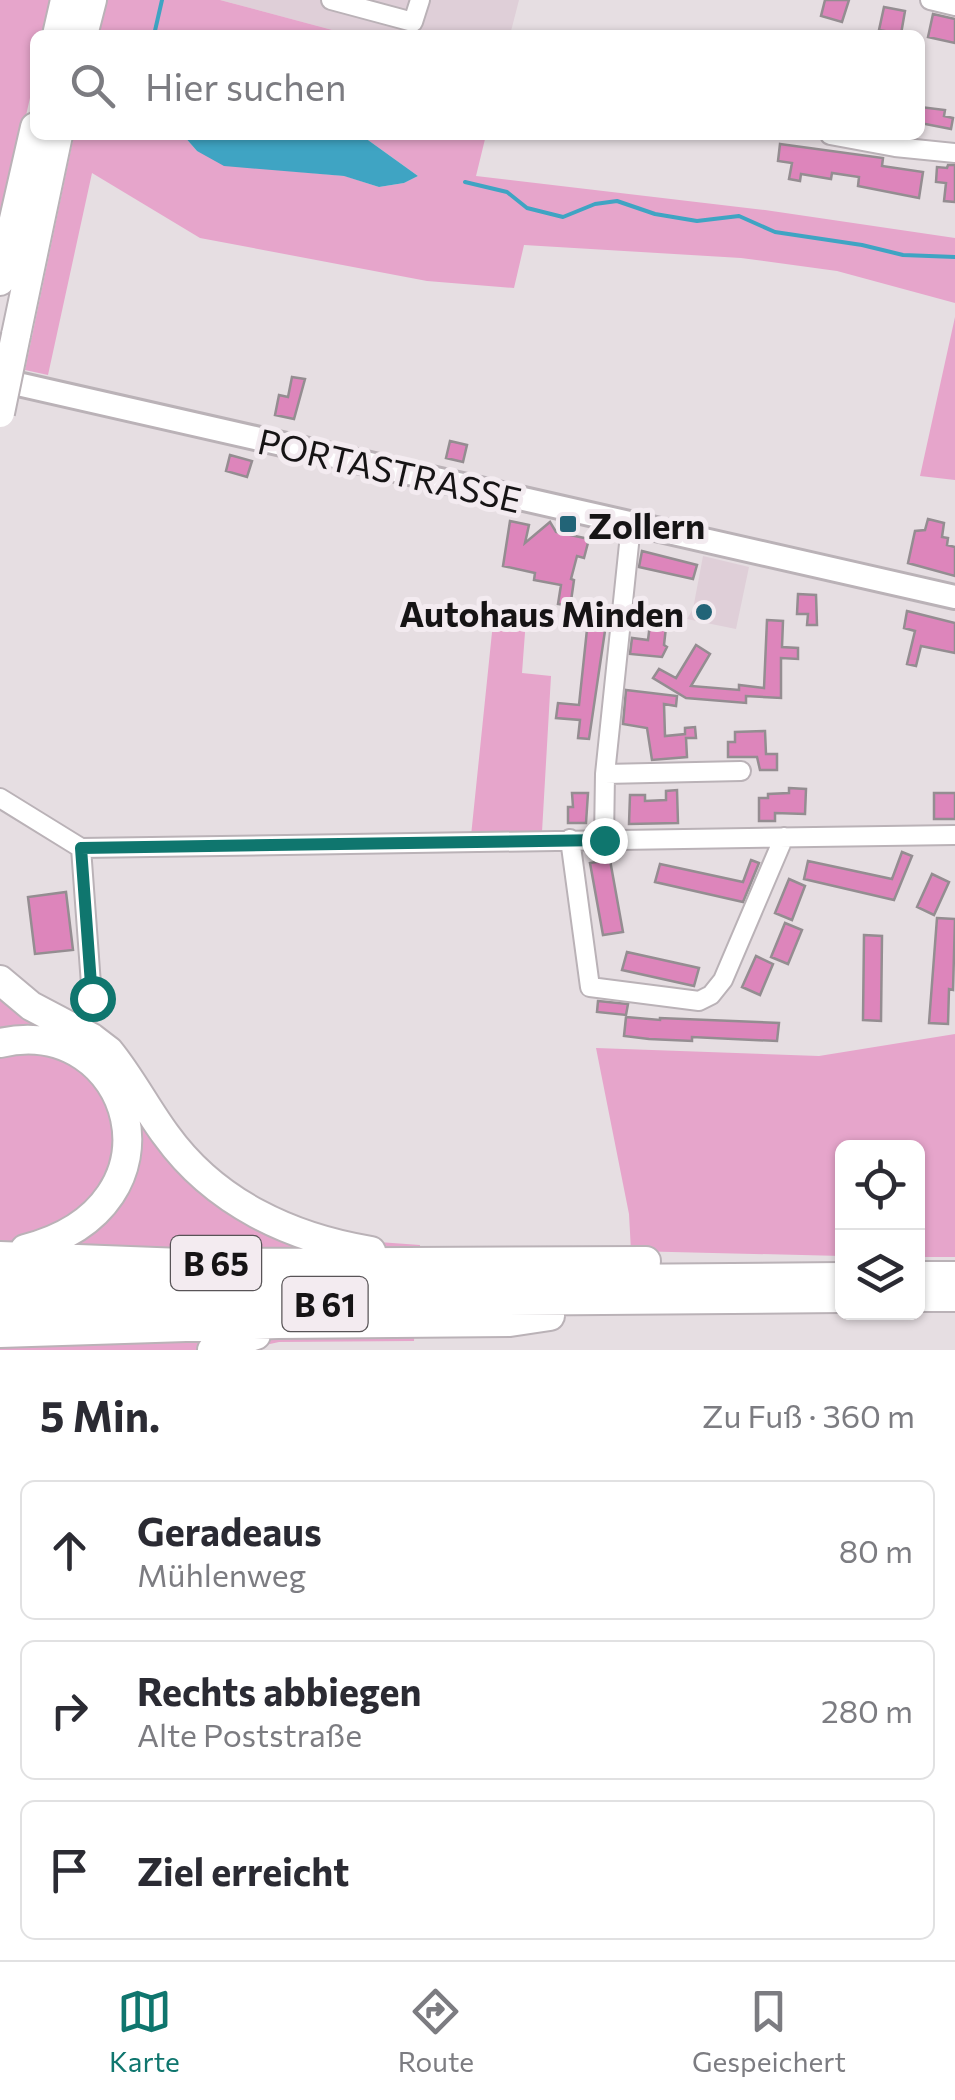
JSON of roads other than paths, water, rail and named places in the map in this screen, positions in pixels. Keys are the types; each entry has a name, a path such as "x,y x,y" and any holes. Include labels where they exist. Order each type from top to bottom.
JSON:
{"highway":[{"path":"58,30 65,0"},
{"path":"84,30 92,0"},
{"path":"0,280 32,140"},
{"path":"0,413 57,140"},
{"path":"0,980 31,1006 92,1038 109,1052 192,1168 245,1208 280,1227 319,1240 432,1262"},
{"path":"0,1043 56,1043 86,1059 107,1079 120,1101 128,1129 127,1161 118,1185 101,1210 61,1238 0,1256"},
{"name":"B 65","path":"0,1256 182,1264 683,1261 806,1278"},
{"path":"925,1276 955,1276"},
{"name":"B 61","path":"0,1284 835,1277"},
{"path":"925,1297 955,1296"},
{"name":"B 61","path":"0,1305 835,1298"},
{"name":"B 65","path":"212,1350 260,1334 317,1324 510,1322 650,1300"},
{"path":"0,1333 317,1324"},
{"path":"0,1348 8,1350"}],"main road":[{"name":"PORTASTRASSE","path":"0,380 955,597"}],"street":[{"path":"331,0 413,22 420,0"},
{"path":"930,0 955,6"},
{"path":"865,140 955,153"},
{"path":"604,840 606,774 630,525"},
{"path":"606,774 741,772"},
{"path":"0,798 81,848 955,835"},
{"path":"570,839 590,987 694,1001 711,995 723,980 784,837"},
{"path":"81,848 92,998"}],"water":[{"path":"187,140 368,140 418,176 379,187 344,176 224,166 197,151"}],"waterway":[{"path":"155,30 162,0"},
{"path":"465,182 507,192 527,208 563,217 595,204 617,201 655,214 697,221 739,216 775,232 903,255 955,257"}],"place":[{"name":"Zollern","path":"568,524"},
{"name":"Autohaus Minden","path":"704,612"}]}
